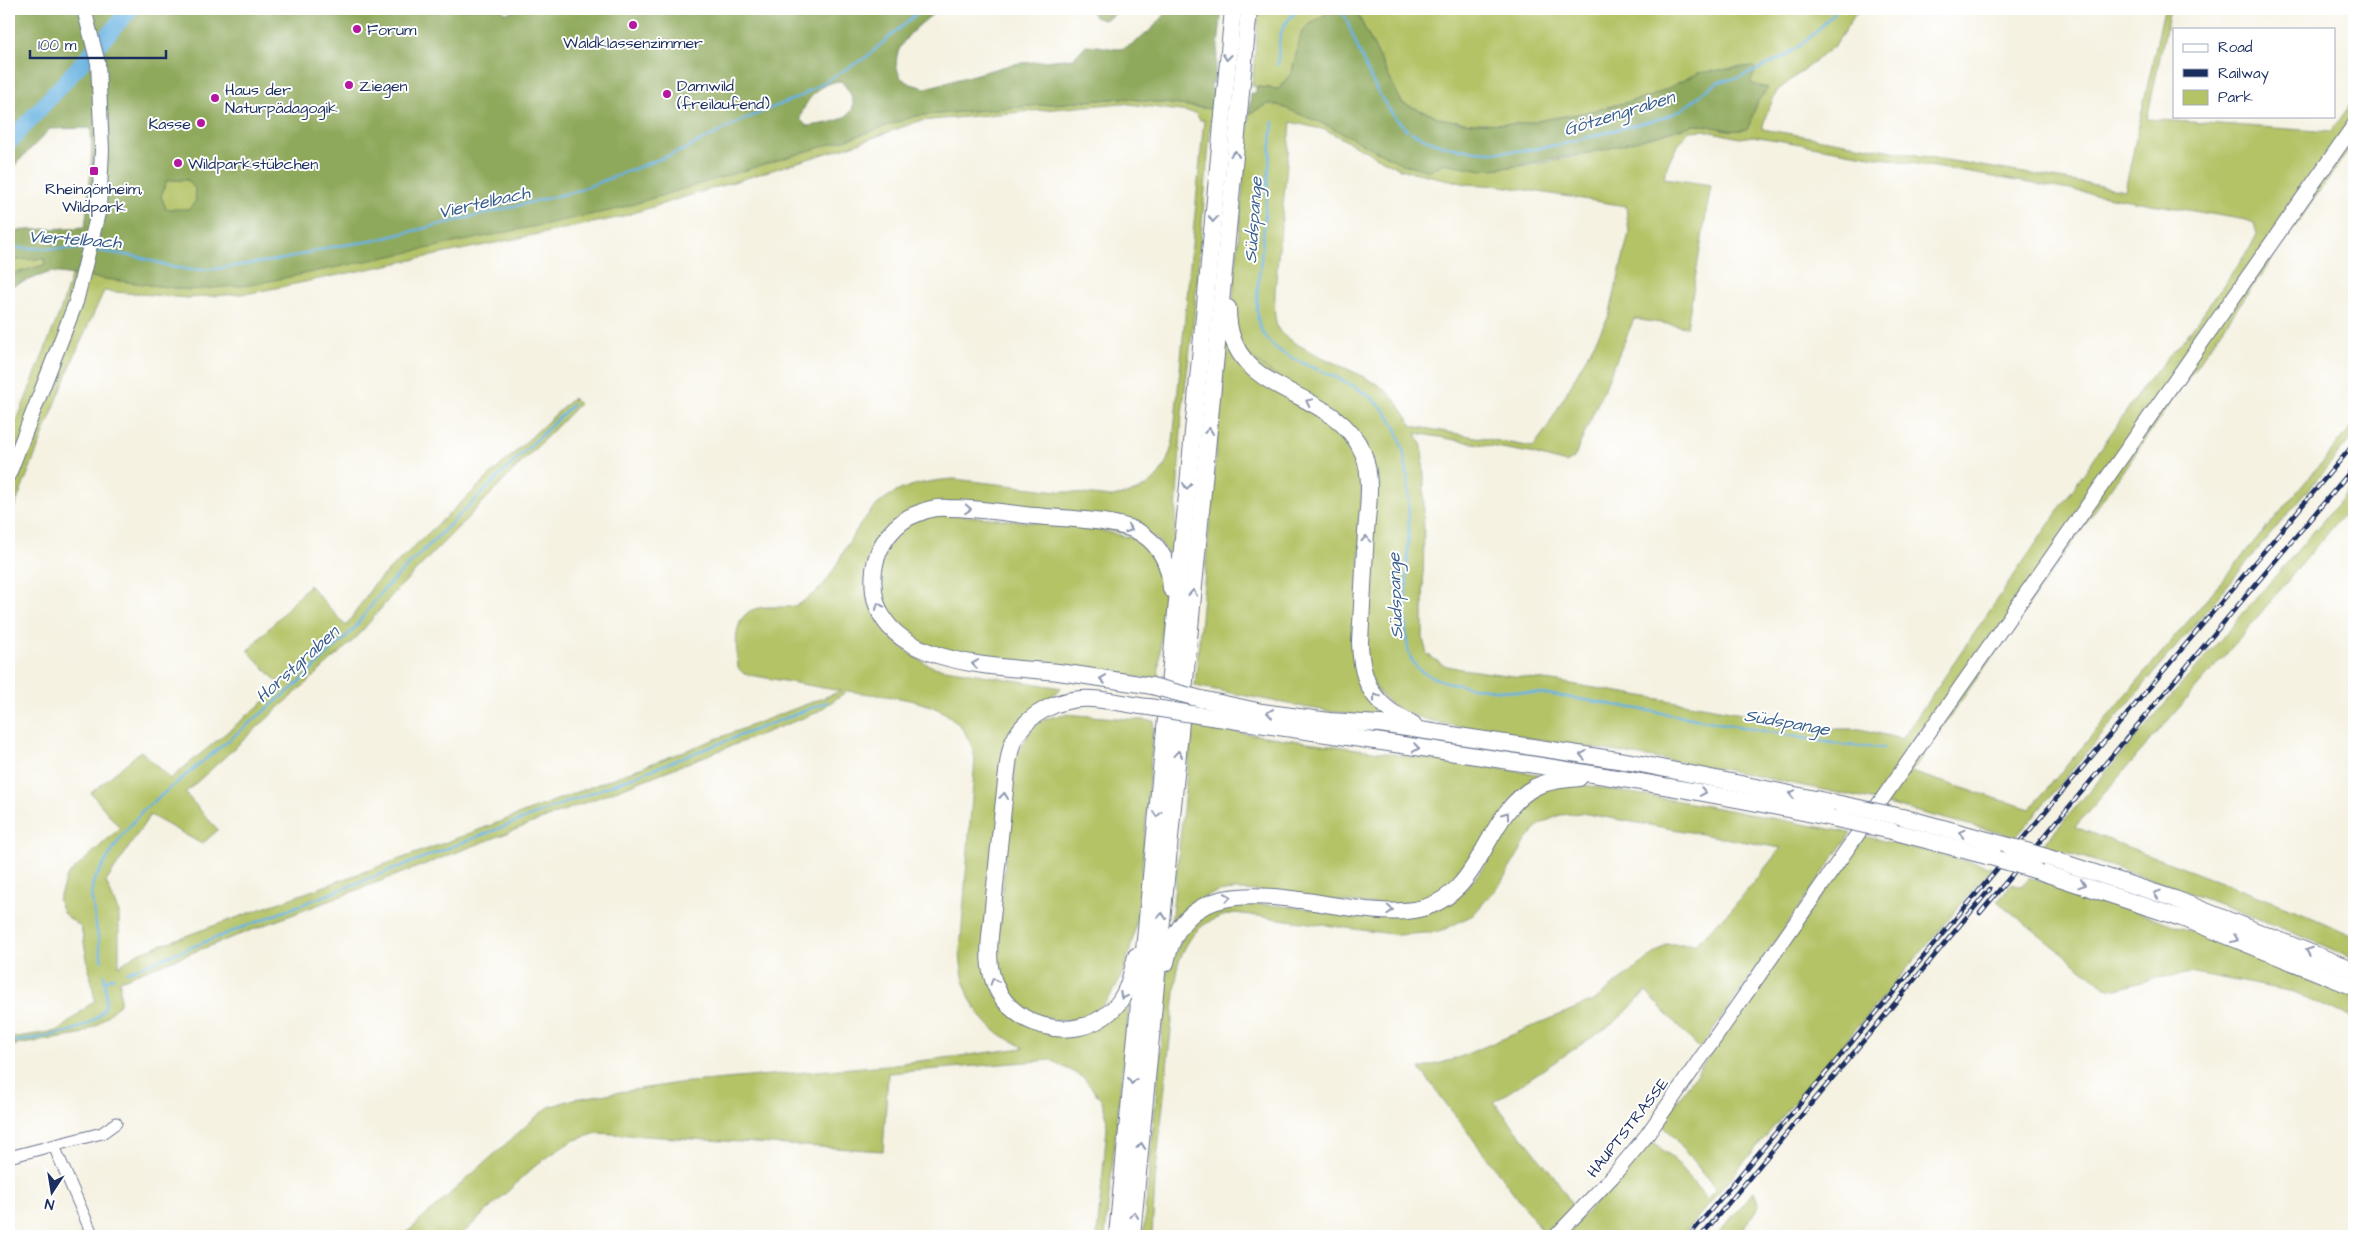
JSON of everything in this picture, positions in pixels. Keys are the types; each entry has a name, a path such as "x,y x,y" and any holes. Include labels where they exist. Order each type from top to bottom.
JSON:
{"highway":[{"path":"1117,1236 1232,9"},
{"path":"1132,1236 1249,9"},
{"path":"1224,272 1229,295 1230,332 1232,341 1242,358 1268,381 1336,418 1352,434 1364,454 1369,484 1360,642 1363,675 1372,693 1387,710 1431,732"},
{"path":"1174,626 1170,579 1164,557 1150,540 1130,528 1082,521 947,508 928,510 905,520 888,537 878,554 874,580 877,604 894,630 910,643 941,657 986,666 1059,672 1152,686 1200,707 1735,798 1892,831 1998,859 2040,863 2175,899 2354,970"},
{"path":"1146,934 1138,948 1131,977 1119,1003 1107,1014 1086,1026 1056,1029 1027,1020 1017,1014 1001,998 992,976 989,954 1007,772 1012,744 1023,727 1040,711 1068,702 1092,699 1149,707 1200,707 1272,713 1431,732 1669,769 1840,804 2009,846 2040,863 2354,987"},
{"path":"1154,1000 1164,973 1170,944 1176,932 1191,914 1210,902 1242,896 1400,911 1431,906 1443,900 1462,884 1502,820 1528,792 1550,782 1596,774"}],"main road":[{"path":"9,474 74,310 93,242 99,209 103,175 98,63 92,32 84,9"},
{"name":"HAUPTSTRASSE","path":"1556,1236 1576,1216 1643,1139 2354,125"}],"street":[{"path":"9,1157 102,1133 116,1123"},
{"path":"54,1146 92,1236"}],"green space":[{"path":"9,9 502,9 505,13 525,9 939,9 906,39 897,57 897,67 901,78 911,84 926,88 1013,64 1074,58 1086,45 1117,49 1124,48 1146,34 1169,9 1222,9 1214,83 1211,83 1211,89 1214,89 1212,109 1122,98 916,116 851,138 614,210 250,285 189,290 51,272 9,287 9,275 44,265 45,259 9,260 9,231 85,227 91,165 91,128 50,129 9,171","holes":["841,81 850,93 853,102 852,110 847,116 839,120 807,126 800,119 810,98 821,88","167,180 188,180 195,189 196,201 189,209 166,209 161,196"]},
{"path":"1091,9 1120,9 1113,16 1103,20 1094,17"},
{"path":"1259,9 1333,9 1306,27 1301,34 1292,72 1279,89 1252,86"},
{"path":"1333,9 1355,9 1402,103 1443,119 1471,123 1520,124 1588,112 1652,96 1698,73 1752,66 1756,69 1752,84 1768,88 1758,101 1748,128 1741,130 1694,125 1603,150 1510,167 1482,170 1444,163 1430,171 1402,164 1328,126 1278,105 1267,104 1249,114 1251,93 1256,93 1256,87 1279,89 1292,72 1301,34 1306,27"},
{"path":"1355,9 1859,9 1835,45 1777,91 1762,129 2125,190 2164,9 2170,9 2147,119 2331,132 2354,99 2354,142 1911,772 2030,809 2354,424 2354,435 2016,837 1867,799 1722,769 1449,725 1407,713 1387,701 1379,692 1366,664 1365,442 1294,388 1248,357 1238,337 1232,312 1249,114 1267,104 1278,105 1328,126 1444,163 1474,168 1505,167 1537,164 1602,150 1694,125 1728,130 1748,128 1758,101 1768,88 1752,84 1755,69 1752,66 1698,73 1652,96 1588,112 1520,124 1471,123 1443,119 1402,103","holes":["1291,122 1326,130 1400,169 1467,184 1501,186 1626,206 1629,233 1609,316 1547,428 1533,447 1412,426 1395,400 1381,387 1294,343 1278,329 1275,315 1275,290","1703,130 1740,138 1753,136 2246,220 2254,223 2257,234 2250,248 2186,337 2145,384 1902,739 1860,729 1837,729 1559,682 1461,669 1443,665 1427,654 1423,639 1424,478 1422,446 1416,433 1530,453 1566,463 1574,458 1634,319 1687,327 1711,185 1664,178 1668,164 1680,142 1689,131"]},
{"path":"1122,98 1212,109 1194,316 1182,414 1173,561 1157,539 963,503 877,538 867,563 865,580 867,596 882,626 905,650 933,667 1062,688 1023,719 1006,748 995,995 1068,1033 1130,996 1105,1236 1097,1236 1107,1128 1102,1101 1084,1078 1051,1060 888,1073 883,1151 597,1133 572,1141 537,1164 460,1236 403,1236 537,1116 549,1107 574,1099 679,1083 887,1065 1024,1048 997,1032 985,1022 968,994 963,974 960,952 975,759 968,738 957,723 943,712 926,704 907,699 847,691 816,713 120,980 120,1004 97,1025 79,1035 9,1046 9,1038 58,1031 95,1000 81,927 64,914 58,900 67,876 120,828 91,793 141,751 170,779 282,687 248,651 309,585 346,626 375,583 573,398 579,404 393,594 357,637 185,793 218,830 202,844 150,815 106,882 119,913 119,966 138,953 447,842 841,691 744,674 738,668 736,640 739,626 746,614 751,611 762,607 794,606 821,588 865,518 887,497 900,490 933,481 954,479 1110,497 1135,492 1152,481 1165,465 1173,442 1204,120 1200,120 1195,113 1122,103 919,121 853,145 617,218 251,293 188,298 104,291 76,352 9,521 9,441 62,306 72,274 189,290 851,138 916,116"},
{"path":"167,180 188,180 195,189 196,201 189,210 166,209 161,196"},
{"path":"45,259 44,265 9,275 9,260"},
{"path":"1226,336 1329,420 1354,448 1362,473 1357,658 1395,721 1309,708 1195,686"},
{"path":"2354,485 2354,502 2232,647 2075,827 2297,911 2354,936 2354,959 2201,897 2043,845"},
{"path":"949,514 1088,528 1137,539 1151,554 1162,576 1164,597 1158,680 965,654 926,644 904,632 887,610 882,597 879,584 879,570 882,557 893,540 910,524 926,517"},
{"path":"1065,714 1154,721 1141,882 1132,944 1123,972 1110,996 1092,1013 1068,1020 1039,1016 1025,1008 1010,994 999,968 997,946 1015,759 1032,728 1045,719"},
{"path":"1192,726 1552,776 1538,781 1487,848 1456,882 1429,900 1394,905 1329,900 1255,891 1222,891 1207,896 1190,907 1170,933"},
{"path":"1577,784 1851,833 1700,1049 1646,992 1615,1022 1494,1102 1554,1176 1575,1209 1547,1236 1541,1236 1544,1233 1420,1069 1455,1059 1595,1000 1667,944 1696,944 1736,904 1781,848 1581,813 1560,815 1540,824 1526,841 1501,883 1473,915 1439,932 1399,935 1235,913 1214,919 1199,929 1193,936 1187,944 1178,964 1155,1180 1152,1236 1143,1236 1168,968 1192,920 1228,901 1355,913 1458,897 1481,871 1510,820 1524,802 1555,786"},
{"path":"1863,836 1992,867 1682,1236 1564,1236 1615,1182 1649,1140 1671,1156 1707,1199 1716,1189 1662,1123"},
{"path":"2029,877 2193,932 2354,996 2354,1018 2294,992 2195,973 2156,978 2117,989 2105,987 1997,901 2012,883 2022,886"},
{"path":"1754,1191 1759,1206 1738,1236 1716,1236"}],"waterway":[{"path":"9,143 131,9"},
{"name":"Viertelbach","path":"93,250 139,257 172,267 191,270 214,269 284,259 331,247 372,241 577,191 683,150 745,119 801,96 865,58 922,9"},
{"name":"Südspange","path":"1278,65 1279,40 1283,27 1292,15 1300,9"},
{"name":"Götzengraben","path":"1342,9 1376,89 1395,118 1407,130"},
{"name":"Götzengraben","path":"1411,132 1436,143 1463,150 1517,151 1573,141 1658,119 1682,109 1717,83 1740,77 1784,57 1816,32 1837,9"},
{"name":"Südspange","path":"1273,122 1257,292 1259,324 1266,338 1277,349 1365,393 1384,410 1392,421 1401,441 1406,466 1409,523 1406,631 1410,655 1415,665 1424,673 1453,684 1560,696 1843,745 1883,748"},
{"name":"Viertelbach","path":"9,248 85,249"},
{"name":"Horstgraben","path":"102,961 91,894 93,882 120,838 142,811 295,686 352,631 383,590 573,404"},
{"path":"127,972 827,702"},
{"name":"Horstgraben","path":"9,1042 63,1033 90,1023 105,1006 104,975"},
{"path":"105,981 114,977"}],"railway":[{"path":"1689,1236 2354,444"},
{"path":"1980,913 2354,467"},
{"path":"1701,1236 1990,889"}],"place":[{"name":"Waldklassenzimmer","path":"633,25"},
{"name":"Forum","path":"357,29"},
{"name":"Ziegen","path":"349,85"},
{"name":"Damwild (freilaufend)","path":"667,94"},
{"name":"Haus der Naturpädagogik","path":"215,98"},
{"name":"Kasse","path":"201,123"},
{"name":"Wildparkstübchen","path":"178,163"},
{"name":"Rheingönheim, Wildpark","path":"94,171"}]}
